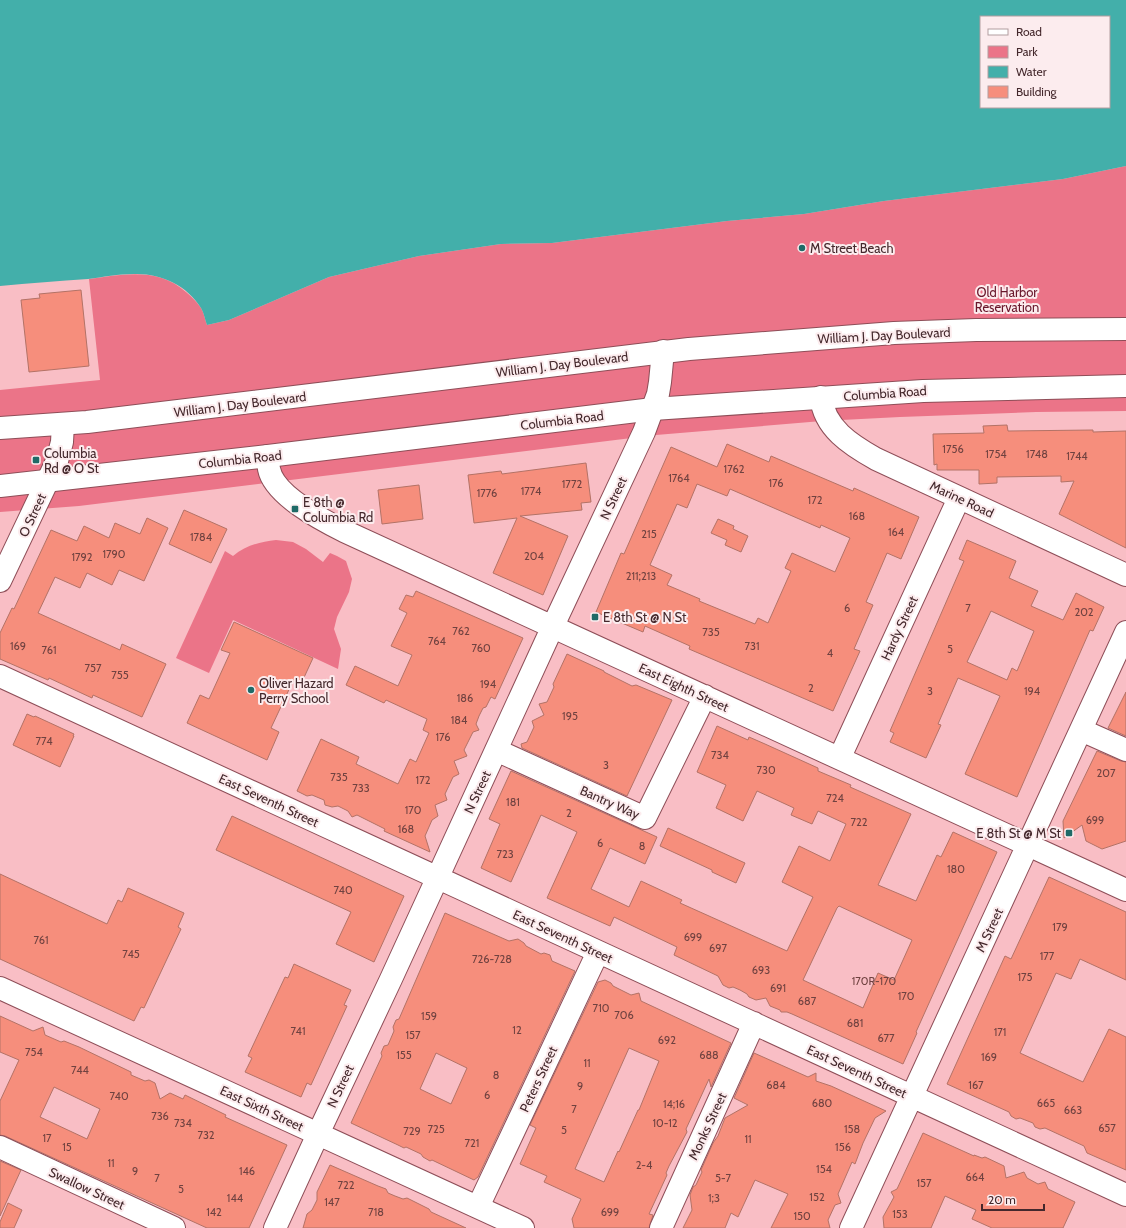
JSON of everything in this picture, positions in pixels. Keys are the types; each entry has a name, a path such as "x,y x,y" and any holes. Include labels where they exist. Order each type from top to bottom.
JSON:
{"street":[{"name":"William J. Day Boulevard","path":"0,428 63,424 663,351 894,333 976,330 1126,329"},
{"name":"N Street","path":"275,1228 644,432 653,409 660,382 663,351"},
{"name":"Columbia Road","path":"0,486 268,456 653,409 923,391 1126,386"},
{"name":"Marine Road","path":"821,398 824,412 828,421 856,447 892,467 1126,575"},
{"name":"O Street","path":"0,581 48,481 60,451 63,437 63,424"},
{"name":"East Eighth Street","path":"268,456 269,469 278,486 287,495 314,515 344,531 1126,890"},
{"name":"Hardy Street","path":"840,758 959,498"},
{"name":"M Street","path":"851,1228 1126,632"},
{"name":"East Seventh Street","path":"0,676 1126,1195"},
{"name":"Bantry Way","path":"496,750 645,818 704,696"},
{"path":"1081,730 1126,750"},
{"name":"Peters Street","path":"478,1207 598,952"},
{"name":"East Sixth Street","path":"0,988 523,1228"},
{"name":"Monks Street","path":"661,1228 754,1023"},
{"name":"Swallow Street","path":"0,1147 174,1228"}],"green space":[{"name":"Old Harbor Reservation","path":"1126,166 1126,411 1036,412 900,417 822,421 656,435 79,506 0,512 0,390 100,380 89,279 115,275 140,274 164,279 175,284 194,300 202,310 207,325 229,320 329,277 419,256 501,244 552,243 727,221 804,214 884,201 1063,179"},
{"path":"276,540 293,542 306,549 323,562 330,553 346,561 352,579 349,592 337,617 334,629 341,649 338,669 233,620 209,673 176,658 225,551 233,556 243,549 253,545"}],"water":[{"path":"0,0 1126,0 1126,166 1063,179 884,201 804,214 727,221 552,243 501,244 419,256 329,277 229,320 207,325 203,312 195,300 181,287 163,278 144,274 122,274 88,279 0,286"}],"building":[{"path":"81,290 89,366 29,372 21,300 40,298 39,294"},
{"path":"1007,425 1008,431 1126,431 1126,548 1059,514 1074,481 1061,482 1061,476 997,477 997,483 979,484 979,470 937,470 937,464 934,465 933,434 984,433 983,426"},
{"path":"727,444 769,462 771,456 853,491 854,488 919,517 901,559 887,553 866,602 873,605 854,649 860,651 833,711 689,649 690,646 645,626 643,632 596,612 621,553 624,554 671,447 717,467","holes":["697,484 727,496 730,489 820,528 821,525 850,538 835,572 792,553 785,568 791,571 768,623 758,618 755,624 699,601 700,599 667,585 672,575 650,565 677,504 687,508"]},
{"path":"586,463 591,502 581,503 582,510 520,516 568,536 543,595 493,573 517,518 474,523 468,475 501,471 502,474"},
{"path":"419,485 423,519 382,524 378,490"},
{"path":"184,510 227,529 211,563 169,544"},
{"path":"147,518 168,528 144,581 119,570 112,585 87,573 80,588 55,577 38,613 120,650 122,644 166,664 142,717 93,695 92,698 49,678 48,680 0,659 0,633 12,608 14,609 51,530 77,541 84,526 109,538 115,523 140,534"},
{"path":"718,519 734,526 733,529 748,536 741,552 725,545 727,540 711,533"},
{"path":"967,540 1016,561 1009,578 1038,591 1031,606 1063,620 1076,593 1104,607 1093,631 1090,630 1017,797 965,774 1000,696 958,678 938,724 941,725 926,758 890,742 894,733 890,731 964,561 959,559","holes":["991,611 1034,631 1017,671 1012,668 1007,680 967,662"]},
{"path":"416,591 523,638 495,699 491,697 479,716 476,724 479,730 473,732 464,750 467,756 454,761 459,774 453,777 445,794 447,800 435,805 438,816 432,820 425,836 430,852 384,831 385,829 357,815 352,817 348,811 338,806 332,807 325,805 324,800 312,795 307,796 297,791 321,739 359,757 356,764 398,784 410,759 416,762 429,733 423,730 427,719 386,700 384,703 346,685 355,666 398,686 412,655 391,646 407,613 399,609 406,595 413,597"},
{"name":"Oliver Hazard Perry School","path":"234,622 313,658 301,684 293,681 271,728 279,732 267,760 187,723 200,695 209,699 230,653 221,650"},
{"path":"567,654 632,686 636,685 672,700 627,796 522,748 521,744 527,742 534,727 532,721 544,715 539,704 547,702 554,687 553,684"},
{"path":"1126,692 1126,736 1108,728"},
{"path":"27,714 34,717 35,716 74,734 60,767 13,745"},
{"path":"717,726 748,740 749,737 818,768 818,771 851,785 850,787 911,814 878,885 916,901 937,855 941,857 953,832 997,852 903,1064 792,1014 781,1012 780,1010 770,1006 766,998 756,1000 740,990 723,985 718,976 674,955 677,947 614,917 610,926 547,898 577,832 541,815 511,882 481,868 500,824 489,819 511,771 657,837 645,864 610,848 591,889 629,907 641,881 682,900 680,903 787,951 813,897 782,882 799,846 830,861 846,824 818,811 812,824 791,815 794,808 757,791 743,821 716,808 726,785 697,772","holes":["839,906 912,940 894,980 878,973 863,1008 803,980"]},
{"path":"1097,751 1126,762 1126,841 1102,849 1086,841 1082,825 1064,838 1063,821"},
{"path":"232,816 404,896 374,962 336,944 351,912 216,850"},
{"path":"668,828 745,863 736,883 660,846"},
{"path":"0,874 107,924 118,900 122,902 128,888 184,913 178,927 181,929 144,1008 141,1007 134,1021 0,959"},
{"path":"1049,877 1126,912 1126,980 1080,959 1071,979 1056,973 1020,1053 1083,1082 1109,1029 1126,1037 1126,1170 1087,1153 1084,1146 1045,1128 1040,1129 1035,1127 1033,1123 1020,1118 1016,1119 1011,1116 1009,1112 947,1084 1005,956 1011,959"},
{"path":"445,913 509,941 518,939 526,946 541,954 544,953 550,955 552,961 575,971 478,1177 474,1180 432,1160 430,1161 421,1154 406,1147 404,1148 351,1123 382,1056 381,1053 384,1046 388,1045 394,1031 393,1027 396,1020 399,1019","holes":["436,1053 467,1068 451,1104 420,1089"]},
{"path":"294,964 351,990 344,1005 347,1006 311,1085 307,1083 301,1097 245,1072 252,1058 248,1056 285,977 288,978"},
{"path":"605,980 631,995 639,993 641,1001 731,1043 711,1087 709,1079 686,1129 687,1132 669,1166 666,1173 667,1175 649,1214 653,1215 649,1228 574,1228 572,1219 581,1199 544,1182 547,1176 520,1164 536,1128 530,1125 598,982","holes":["629,1048 659,1061 639,1110 604,1182 575,1169"]},
{"path":"0,1016 33,1031 43,1027 45,1035 61,1042 64,1041 79,1047 131,1072 131,1075 145,1081 149,1080 155,1083 160,1099 170,1093 183,1099 185,1095 226,1115 225,1117 287,1145 249,1228 207,1228 0,1135 0,1101 19,1060 0,1052","holes":["54,1087 100,1109 87,1139 40,1117"]},
{"path":"754,1053 808,1077 816,1073 816,1081 831,1086 886,1111 875,1118 855,1164 852,1162 838,1194 841,1203 835,1205 828,1220 830,1228 771,1228 788,1194 755,1180 738,1217 731,1213 725,1228 683,1228 692,1210 690,1195 693,1187 696,1185 702,1172 701,1170 725,1118 748,1105 734,1098"},
{"path":"923,1133 974,1156 982,1158 985,1157 1004,1166 1006,1178 1024,1172 1027,1178 1038,1184 1045,1182 1048,1189 1075,1202 1063,1228 992,1228 972,1219 976,1210 945,1196 931,1228 884,1228 883,1217 894,1197 891,1192 897,1189"},
{"path":"0,1161 21,1170 0,1216"},
{"path":"330,1165 386,1189 388,1193 395,1196 403,1199 407,1198 429,1209 431,1212 466,1228 303,1228 307,1214 312,1210 317,1200 317,1192"},
{"path":"8,1203 22,1210 14,1228 0,1228 0,1222"}],"place":[{"name":"M Street Beach","path":"802,248"},
{"name":"Columbia Rd @ O St","path":"36,460"},
{"name":"E 8th @ Columbia Rd","path":"295,509"},
{"name":"E 8th St @ N St","path":"595,617"},
{"name":"Oliver Hazard Perry School","path":"251,690"},
{"name":"E 8th St @ M St","path":"1069,833"}]}
